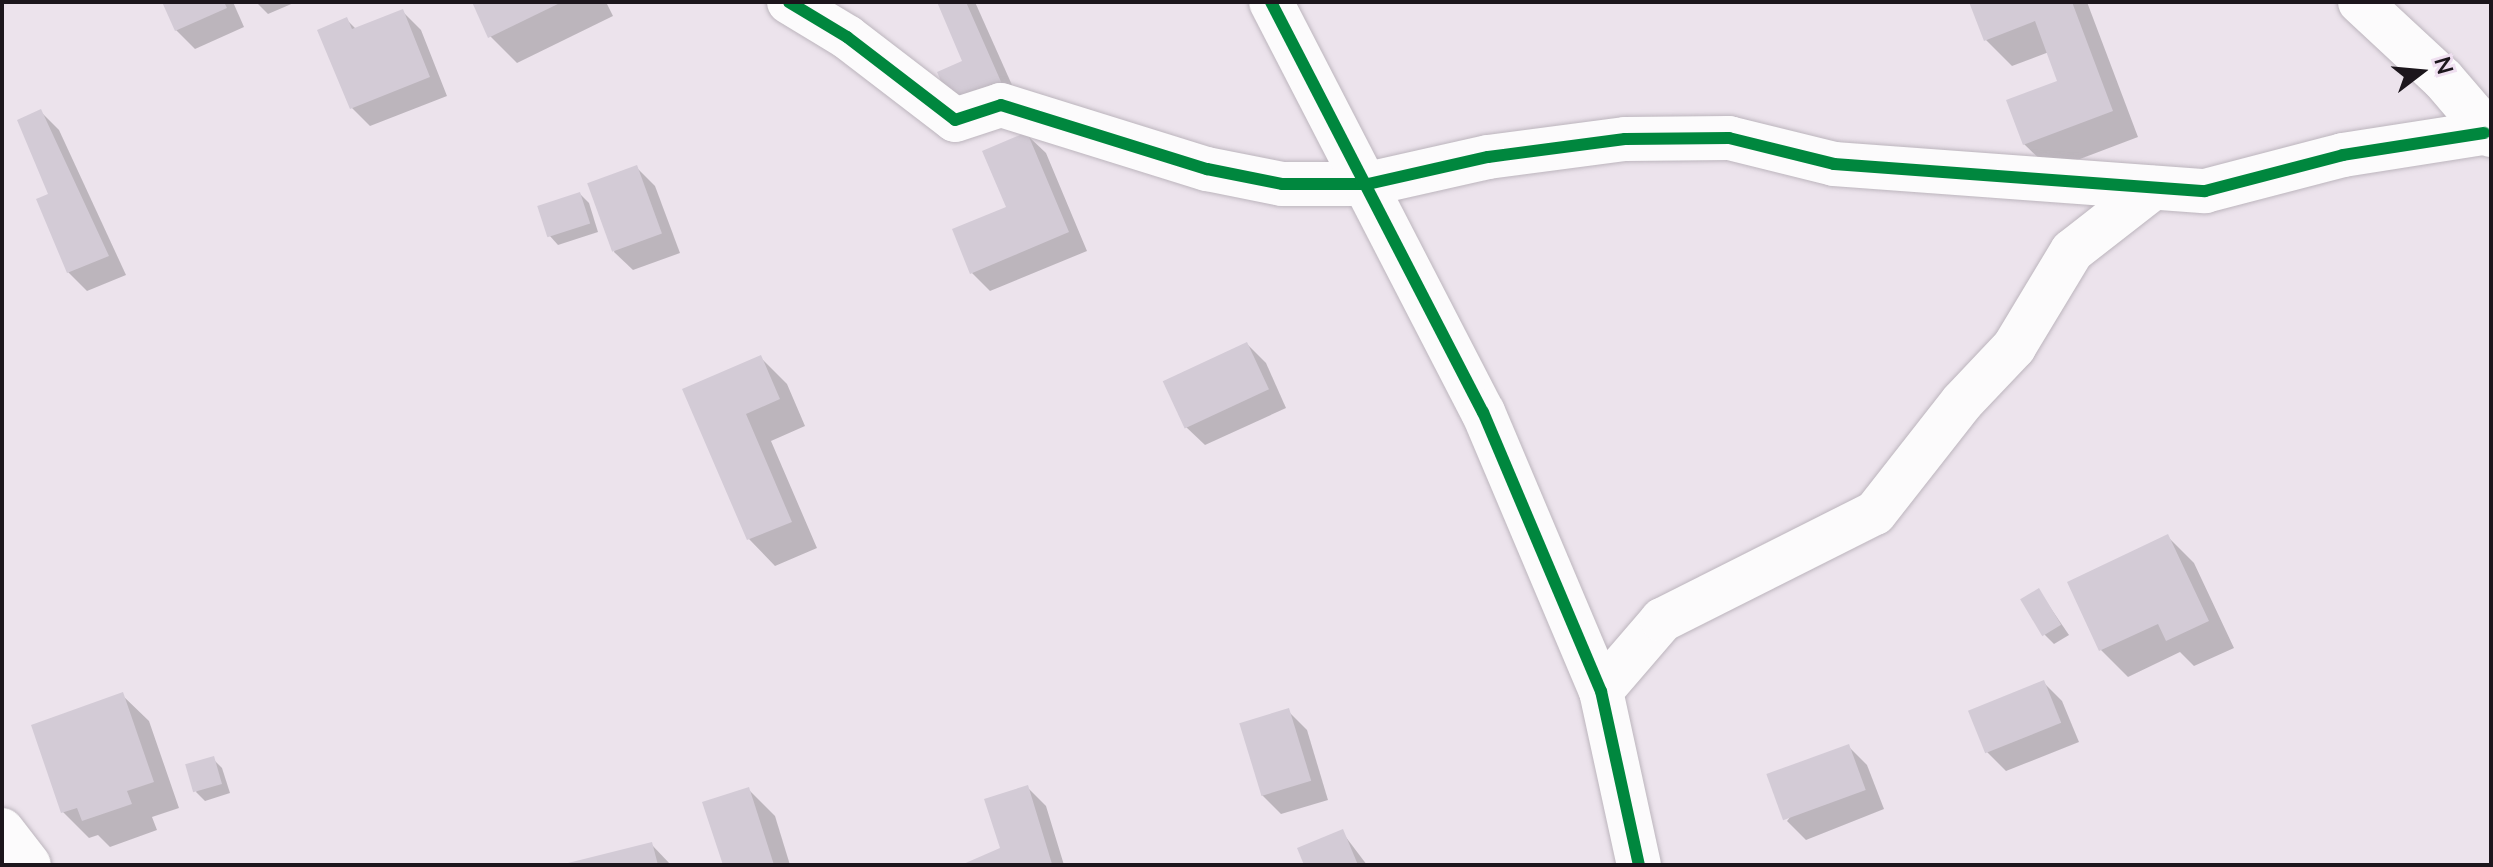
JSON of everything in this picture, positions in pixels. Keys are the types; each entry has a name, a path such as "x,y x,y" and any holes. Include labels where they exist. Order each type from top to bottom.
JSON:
{"street":[{"path":"789,2 847,37 955,120 1001,105 1207,169 1282,184 1368,184 1488,157 1610,141 1729,138 1834,164 2205,191 2343,155 2488,134"},
{"path":"1271,2 1368,184 1483,412 1601,691 1639,865"},
{"path":"2360,2 2443,79 2488,134"},
{"path":"1601,691 1662,620 1875,513 1962,402 2014,347 2072,251 2153,188"},
{"path":"2,830 29,865"}],"building":[{"path":"162,2 224,2 227,8 175,31"},
{"path":"472,2 562,2 488,38"},
{"path":"937,2 966,2 1002,84 952,107 937,72 962,61"},
{"path":"1969,2 2072,2 2113,111 2023,145 2006,100 2057,81 2035,21 1984,41"},
{"path":"403,9 430,77 350,109 317,30 347,17 352,29"},
{"path":"41,109 109,256 67,273 36,199 48,194 17,120"},
{"path":"1027,132 1069,232 970,274 952,229 1006,207 982,151"},
{"path":"637,165 662,234 612,252 587,183"},
{"path":"580,192 590,223 547,237 537,206"},
{"path":"1247,342 1269,389 1185,428 1163,381"},
{"path":"761,355 780,399 746,414 792,522 747,540 682,389"},
{"path":"2168,534 2209,621 2166,641 2158,624 2099,651 2067,582"},
{"path":"2039,588 2061,625 2042,636 2020,599"},
{"path":"2044,680 2061,723 1985,753 1968,711"},
{"path":"123,692 154,782 127,791 132,804 82,821 77,808 61,813 31,725"},
{"path":"1289,708 1311,781 1261,796 1239,723"},
{"path":"1849,744 1866,790 1783,820 1766,774"},
{"path":"214,756 222,784 193,792 185,764"},
{"path":"1028,785 1052,864 961,865 1000,848 984,799"},
{"path":"749,787 774,865 723,865 702,802"},
{"path":"1343,829 1358,865 1304,865 1297,848"},
{"path":"652,842 658,865 564,865 564,864"}],"cycle path":[{"path":"789,2 847,37 955,120 1001,105 1207,169 1282,184 1368,184 1488,157 1625,139 1729,138 1834,164 2205,191 2343,155 2484,133"},
{"path":"1271,2 1483,412 1601,691 1639,865"}]}
